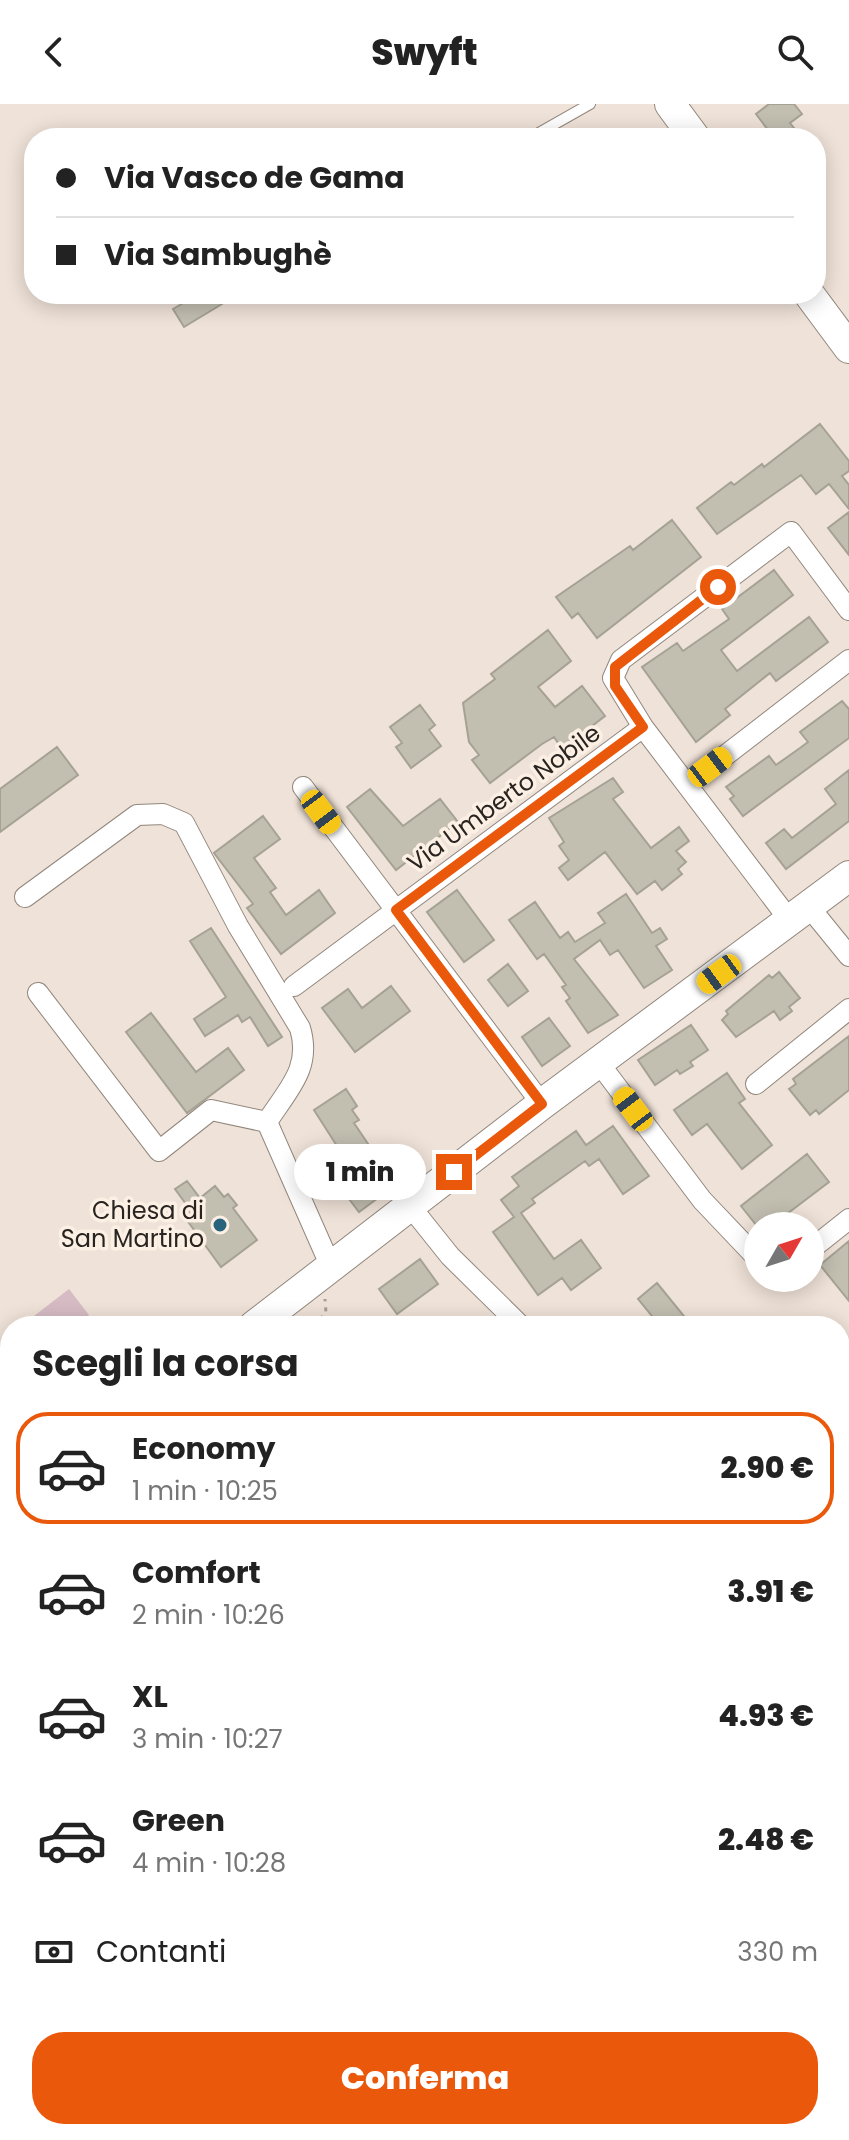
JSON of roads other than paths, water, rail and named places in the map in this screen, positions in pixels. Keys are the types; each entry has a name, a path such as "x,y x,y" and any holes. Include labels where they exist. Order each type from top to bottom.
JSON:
{"street":[{"path":"670,104 688,128"},
{"path":"816,304 849,348"},
{"path":"849,610 791,532 615,667 615,686 687,785 800,915 849,956"},
{"path":"687,785 849,660"},
{"name":"Via Umberto Nobile","path":"294,986 643,727"},
{"path":"303,787 542,1104"},
{"path":"25,897 137,815 163,814 184,823 238,926 300,1028 305,1045 305,1059 298,1074 267,1122"},
{"path":"272,1316 542,1104 849,876"},
{"path":"38,993 159,1151 211,1110 267,1122"},
{"path":"756,1084 849,1009"},
{"path":"599,1063 702,1200 744,1244"},
{"path":"267,1122 331,1267"},
{"path":"410,1206 450,1256 511,1316"},
{"path":"824,1239 849,1219"}],"lane":[{"path":"548,128 590,104"}],"place":[{"name":"Chiesa di San Martino","path":"220,1225"}]}
